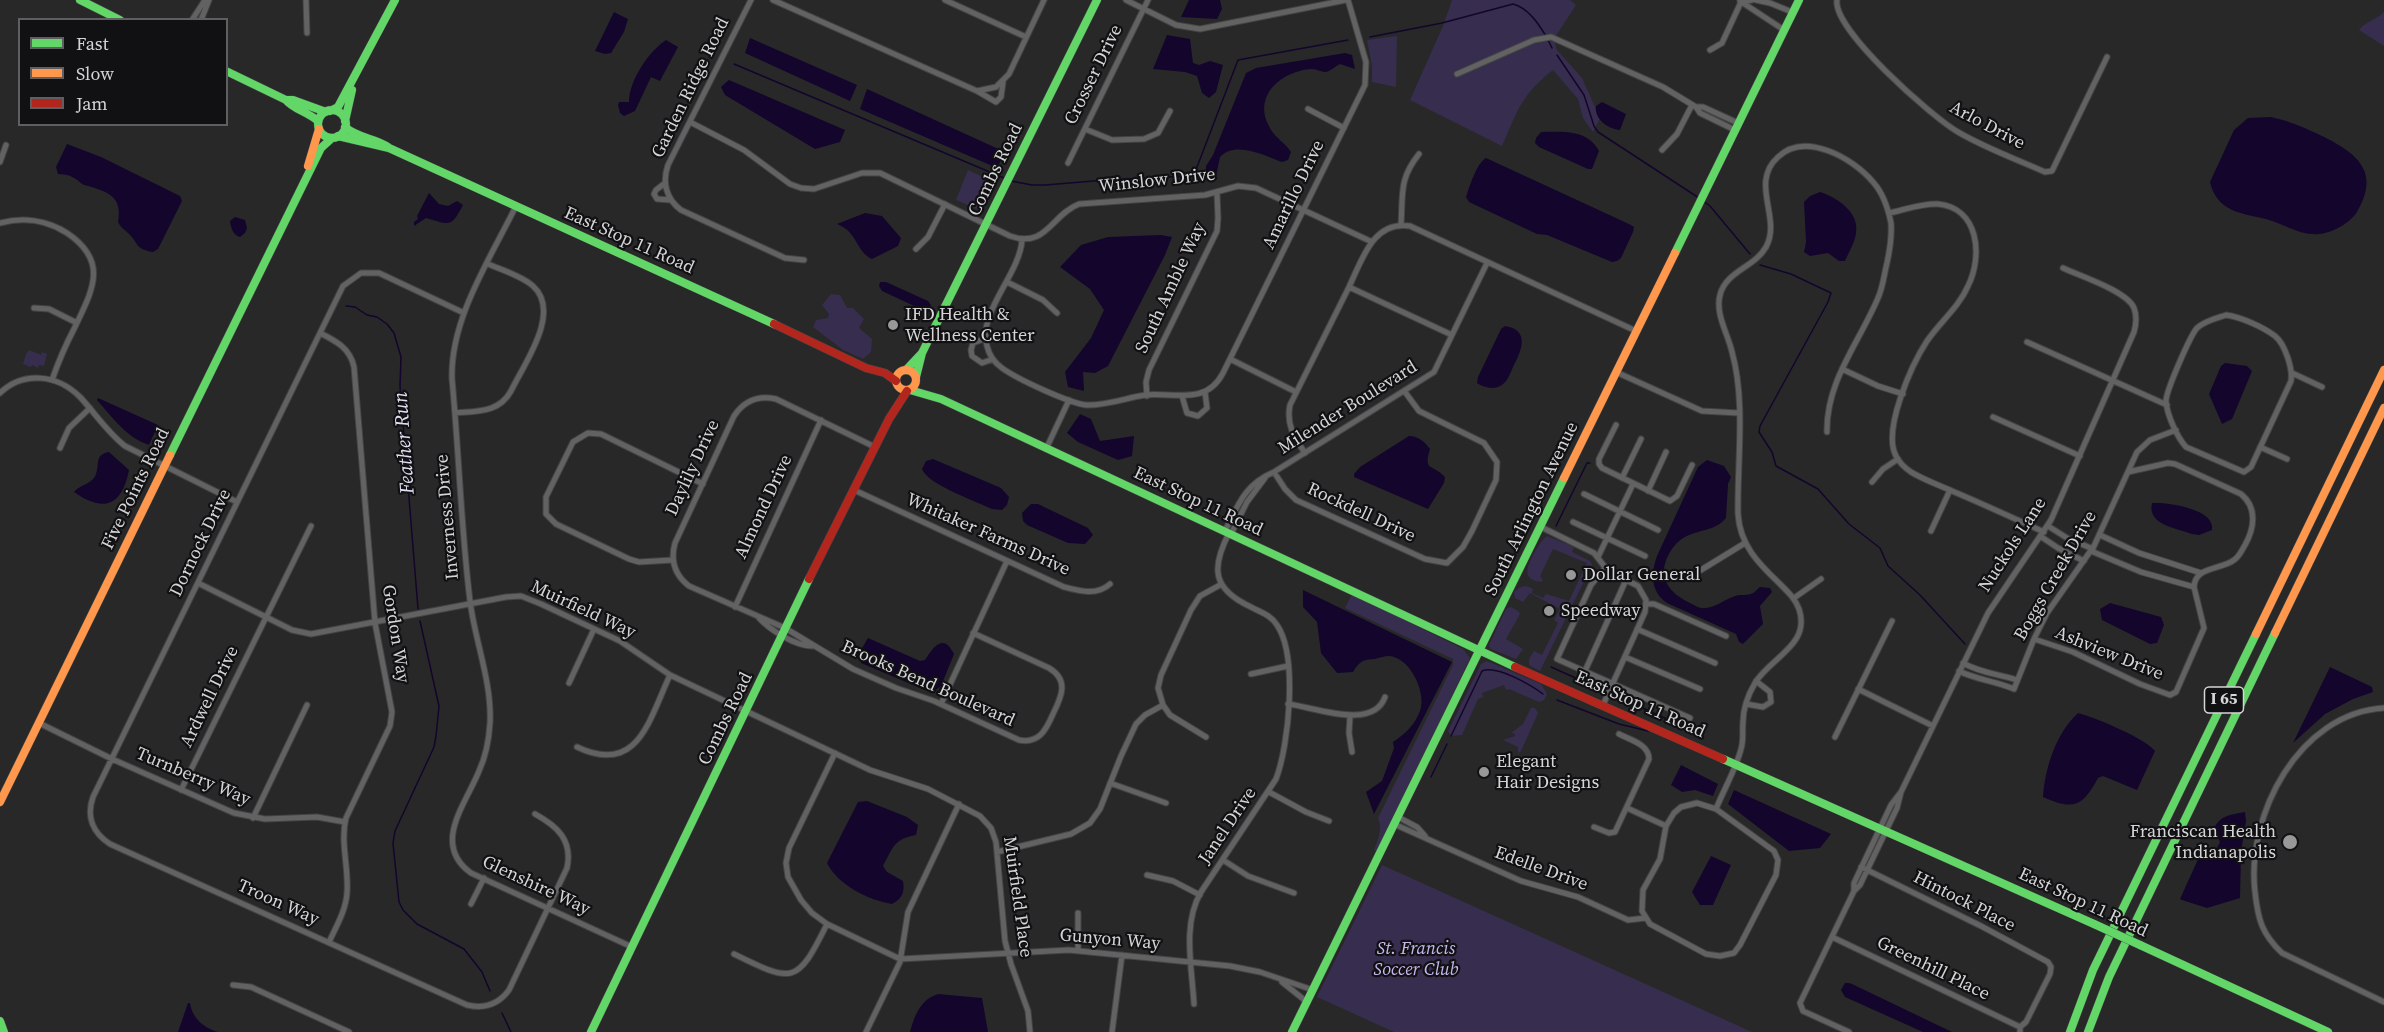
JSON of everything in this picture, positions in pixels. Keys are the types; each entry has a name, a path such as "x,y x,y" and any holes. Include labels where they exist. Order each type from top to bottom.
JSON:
{"main road":[{"path":"80,0 116,18"},
{"path":"228,72 308,112 324,135 335,137 345,124 355,77 395,0"},
{"name":"Combs Road","path":"916,379 922,353 1097,0"},
{"name":"South Arlington Avenue","path":"1292,1032 1799,0"},
{"path":"319,125 328,111 339,107 350,81 355,77"},
{"path":"286,100 340,114 345,124"},
{"name":"East Stop 11 Road","path":"345,124 353,133 382,142 389,148"},
{"name":"Five Points Road","path":"300,190 314,152 319,125"},
{"name":"East Stop 11 Road","path":"335,137 351,138 389,148 857,361 867,368 885,373 896,383"},
{"name":"Five Points Road","path":"0,802 322,145 335,137"},
{"name":"Combs Road","path":"903,371 922,353"},
{"name":"East Stop 11 Road","path":"857,361 903,371"},
{"name":"I 65","path":"2070,1032 2093,970 2384,368"},
{"path":"903,371 912,372 916,379 915,387 908,390 901,390 896,383 897,375 903,371"},
{"name":"East Stop 11 Road","path":"916,379 941,399"},
{"name":"Combs Road","path":"591,1032 889,419 896,383"},
{"name":"Combs Road","path":"889,419 899,400 908,390"},
{"name":"East Stop 11 Road","path":"908,390 941,399 1479,651 1883,829 2328,1032"},
{"name":"I 65","path":"2088,1032 2109,977 2384,408"},
{"path":"0,1021 4,1032"}],"street":[{"path":"194,18 207,0"},
{"path":"202,18 207,0"},
{"path":"306,0 307,33"},
{"name":"Garden Ridge Road","path":"670,200 665,183 668,167 752,0"},
{"path":"773,0 977,91 996,102 1001,97 1004,82 1044,0"},
{"path":"945,0 1026,37"},
{"path":"1126,0 1176,25 1200,29 1347,0"},
{"name":"Crosser Drive","path":"1068,163 1148,0"},
{"name":"Amarillo Drive","path":"1182,396 1187,413 1198,416 1206,409 1205,392 1219,380 1230,359 1363,90 1367,74 1366,62 1347,0"},
{"path":"1740,1 1754,0 1770,3 1792,12"},
{"name":"Arlo Drive","path":"1837,0 1837,10 1841,19 1864,50 1941,120 1958,132 2045,172 2052,171 2107,57"},
{"path":"1740,1 1784,30"},
{"path":"1710,51 1722,43 1740,1"},
{"path":"1457,74 1550,37 1559,39 1663,87 1694,106 1700,113 1737,126"},
{"path":"977,91 996,87 1004,82"},
{"path":"1662,150 1677,134 1694,106"},
{"path":"1308,109 1344,128"},
{"path":"1085,129 1112,140 1144,139 1158,133 1170,111"},
{"path":"690,122 744,150 796,187 813,189 862,173 877,172 1022,240 1020,255 988,320 986,338 989,351 993,359 1005,370 1068,400 1092,405 1147,396 1193,396 1205,392"},
{"path":"0,162 6,145"},
{"path":"1716,808 1742,745 1746,704 1756,681 1770,664 1789,650 1796,640 1801,619 1794,598 1754,557 1745,543 1738,514 1738,413 1733,353 1720,315 1719,298 1727,281 1758,257 1768,244 1770,227 1765,188 1766,176 1772,163 1780,154 1792,148 1809,146 1820,148 1849,162 1865,173 1880,191 1889,213 1891,244 1880,291 1842,369 1831,400 1827,432"},
{"path":"1401,225 1403,179 1419,154"},
{"path":"665,183 654,194 657,200 670,200 681,210 775,253 792,260 804,260"},
{"name":"Winslow Drive","path":"1022,240 1040,236 1067,211 1081,204 1217,193 1238,186 1251,186 1371,241"},
{"name":"South Amble Way","path":"1147,396 1146,382 1149,370 1217,231 1217,193"},
{"path":"916,249 928,237 945,204"},
{"path":"1889,213 1934,204 1948,206 1967,219 1974,232 1977,246 1975,267 1968,287 1922,350 1903,394 1891,434 1893,448 1898,459 1911,472 2042,534 2058,548 2084,561"},
{"name":"Inverness Drive","path":"453,830 482,766 490,728 489,696 471,604 455,413 453,357 457,331 464,314 516,206"},
{"path":"0,223 26,219 54,226 80,243 93,264 95,275 93,288 52,380"},
{"path":"1305,453 1289,426 1290,405 1371,241 1383,231 1401,225 1410,226 1636,331"},
{"name":"Milender Boulevard","path":"1228,533 1263,479 1434,372 1487,263"},
{"path":"455,413 488,410 504,401 544,321 545,306 536,289 529,283 488,264"},
{"name":"Nuckols Lane","path":"1849,1032 1803,1011 1800,1004 1854,891 1854,883 1897,808 1901,792 1991,607 2048,526 2134,332 2135,310 2127,299 2063,268"},
{"name":"Dornock Drive","path":"96,832 90,817 91,803 342,288 348,280 358,274 372,272 384,274 464,314"},
{"path":"1007,282 1043,300 1057,313"},
{"path":"1349,287 1452,335"},
{"path":"34,308 49,309 77,323"},
{"path":"2228,315 2258,328 2280,341 2292,373 2291,381 2250,468 2246,471 2239,471 2187,448 2182,442 2167,405 2168,390 2199,327 2228,315"},
{"name":"Gordon Way","path":"320,333 343,346 352,358 354,367 375,623 392,718 345,822 347,895 345,907 329,942"},
{"path":"986,338 974,342 971,353 979,362 993,359"},
{"path":"2027,342 2167,405"},
{"path":"1230,359 1296,392"},
{"path":"1842,369 1878,386 1903,394"},
{"path":"1616,372 1702,411 1738,413"},
{"path":"2292,373 2322,387"},
{"path":"0,393 21,379 39,377 52,380 73,391 119,442 237,502"},
{"name":"Rockdell Drive","path":"1274,472 1285,489 1296,500 1425,559 1447,563 1466,541 1496,480 1497,462 1484,443 1419,411 1405,392"},
{"name":"Daylily Drive","path":"673,560 675,543 734,415 744,404 756,398 776,399 821,420"},
{"path":"1046,449 1068,400"},
{"path":"60,448 67,430 90,408"},
{"path":"1993,417 2080,456"},
{"path":"821,420 875,447"},
{"name":"Almond Drive","path":"735,607 821,420"},
{"path":"1616,425 1599,464 1602,468 1670,501 1677,496 1692,465"},
{"name":"Boggs Creek Drive","path":"1959,672 1991,680 2014,689 2034,639 2051,608 2092,550 2141,447 2150,440 2176,429"},
{"path":"673,560 632,560 558,526 548,517 544,506 545,499 570,446 576,438 590,433 601,434 702,484"},
{"path":"1622,478 1641,439"},
{"path":"2260,447 2287,459"},
{"path":"1648,491 1666,452"},
{"path":"1872,482 1883,469 1898,459"},
{"path":"2048,526 2067,538 2141,572 2194,587 2195,580 2201,573 2230,563 2239,556 2253,530 2251,509 2248,501 2241,494 2175,464 2168,463 2128,472"},
{"path":"1598,557 1633,484"},
{"name":"Whitaker Farms Drive","path":"854,490 1064,587 1094,592 1105,589 1110,584"},
{"path":"1931,531 1950,490"},
{"path":"1584,494 1658,530"},
{"path":"1573,522 1645,556"},
{"name":"Ardwell Drive","path":"181,790 311,526"},
{"path":"1541,527 1598,557 1605,568 1642,591 1647,604 1603,705"},
{"path":"1228,533 1218,557 1217,569 1220,585 1238,601 1265,614 1275,622 1281,634 1288,666 1251,674"},
{"path":"2100,535 2148,556 2201,573"},
{"path":"1701,570 1745,543"},
{"name":"Brooks Bend Boulevard","path":"673,560 677,574 685,583 759,618 765,625 784,631 805,646 812,646 844,665 882,683 940,704 1019,740 1032,741 1040,737 1047,728 1061,697 1062,683 1058,675 1049,668 973,633"},
{"path":"940,704 1007,561"},
{"path":"1605,568 1590,586 1557,659 1690,718"},
{"path":"1794,598 1821,579"},
{"path":"1585,671 1626,580"},
{"name":"Muirfield Way","path":"198,583 297,632 311,634 521,596 624,643 670,675 879,773 917,784 971,809"},
{"path":"1206,737 1198,730 1174,718 1163,705 1158,695 1159,681 1191,610 1200,596 1220,585"},
{"name":"Ashview Drive","path":"2034,639 2073,652 2140,684 2174,694 2204,628 2194,587"},
{"path":"1647,604 1654,604 1726,636"},
{"path":"1835,736 1892,621"},
{"path":"569,683 594,629"},
{"path":"1637,629 1715,663"},
{"path":"1625,657 1700,689"},
{"path":"1963,663 1978,671 1991,672 2017,680"},
{"name":"Janel Drive","path":"1194,1004 1191,918 1200,895 1269,792 1280,768 1290,687 1288,666"},
{"path":"577,747 597,756 607,756 621,753 631,747 640,736 670,675"},
{"path":"1746,704 1763,707 1771,702 1770,692 1756,681"},
{"path":"1858,689 1933,726"},
{"path":"1288,704 1350,716 1371,712 1379,707 1385,697"},
{"path":"252,818 307,705"},
{"path":"997,852 1074,833 1084,828 1098,814 1136,724 1145,715 1163,705"},
{"path":"2384,708 2368,709 2349,716 2321,733 2297,756 2283,775 2263,813 2254,848 2253,875 2260,925 2270,942 2282,953 2384,1002"},
{"path":"1350,716 1349,733 1352,752"},
{"name":"Turnberry Way","path":"39,723 112,759 234,813 252,818 317,817 345,822"},
{"path":"1594,827 1609,833 1615,832 1650,755 1643,746 1619,734"},
{"path":"835,753 790,846 786,863 788,877 801,900 812,913 827,924 901,959"},
{"path":"1110,783 1166,803"},
{"path":"1269,792 1306,812 1329,821"},
{"path":"1697,803 1716,808 1774,851 1779,868 1740,945 1734,952 1715,957 1650,924 1642,911 1641,900 1643,890 1660,859 1666,826 1674,813 1689,804 1697,803"},
{"path":"866,1032 901,959 908,912 959,804"},
{"path":"1627,808 1666,826"},
{"name":"Muirfield Place","path":"971,809 991,828 997,852 1007,953 1028,1011 1030,1032"},
{"name":"Troon Way","path":"96,832 110,844 450,997 477,1007 490,1005 502,998 510,988 567,870 566,842 559,830 535,814"},
{"name":"Edelle Drive","path":"1396,820 1426,837 1521,881 1578,897 1628,920 1646,918"},
{"name":"Glenshire Way","path":"453,830 452,842 458,858 467,870 632,947"},
{"path":"1223,860 1248,876 1294,893"},
{"name":"Hintock Place","path":"1864,869 1981,926 2048,962 2051,967 2050,974 2020,1030"},
{"path":"1147,874 1173,881 1200,895"},
{"path":"471,904 484,878"},
{"path":"1078,913 1078,951"},
{"path":"734,954 769,972 790,973 808,961 827,924"},
{"name":"Greenhill Place","path":"1832,937 2020,1030"},
{"name":"Gunyon Way","path":"901,959 1078,951 1251,970 1313,990"},
{"path":"1112,1032 1122,955"},
{"path":"1278,980 1307,1002"},
{"path":"233,985 251,987 349,1032"},
{"path":"332,1032 335,1025"}],"green space":[{"path":"1452,0 1570,0 1576,5 1554,39 1557,50 1582,78 1600,118 1593,132 1583,118 1578,99 1553,70 1527,96 1502,146 1410,100"},
{"path":"2384,12 2384,46 2359,30"},
{"path":"1397,36 1396,87 1372,82 1372,66 1367,40"},
{"path":"968,170 992,181 977,209 956,200"},
{"path":"831,294 840,295 847,308 853,308 864,319 859,328 872,339 871,352 863,359 843,350 813,327 816,320 828,318 829,314 822,305"},
{"path":"29,350 41,355 42,352 47,354 44,366 39,365 38,368 23,364"},
{"path":"1547,536 1574,547 1572,552 1590,561 1592,565 1540,671 1529,665 1529,659 1534,651 1542,655 1558,623 1554,620 1560,609 1530,593 1523,602 1515,598 1514,592 1525,586 1533,589 1532,593 1543,598 1546,594 1569,601 1587,563 1553,549 1540,576 1543,580 1541,582 1532,579 1527,571 1530,560"},
{"path":"1352,594 1463,649 1470,658 1378,852 1374,850 1380,830 1378,818 1453,665 1453,659 1345,608"},
{"path":"1511,607 1520,614 1506,639 1523,649 1516,659 1491,649 1489,645 1506,609"},
{"path":"1487,661 1541,684 1547,694 1544,700 1539,702 1509,689 1506,690 1504,685 1482,693 1483,697 1478,699 1462,735 1451,736 1448,731 1481,664"},
{"path":"1531,708 1535,708 1538,713 1518,753 1518,747 1503,740 1515,736 1511,733 1523,724"},
{"name":"St. Francis Soccer Club","path":"1382,865 1752,1032 1394,1032 1317,997"}],"shaded area":[{"path":"1189,0 1220,0 1222,9 1217,19 1181,17"},
{"path":"614,12 628,19 624,32 611,53 595,51"},
{"path":"1167,35 1190,39 1193,63 1199,65 1210,61 1223,65 1216,92 1209,98 1202,93 1197,76 1185,72 1153,69"},
{"path":"750,38 857,85 850,101 745,53"},
{"path":"666,40 678,47 660,81 651,77 635,111 624,116 620,113 619,102 629,102 632,85 646,59"},
{"path":"1345,53 1352,55 1355,69 1340,64 1326,72 1313,69 1290,74 1281,79 1268,94 1265,113 1268,124 1291,152 1288,160 1282,162 1251,151 1234,150 1220,157 1216,176 1206,172 1206,166 1213,155 1246,73 1256,68"},
{"path":"729,80 845,130 840,142 815,149 725,95 721,87"},
{"path":"867,89 1005,152 997,168 860,109"},
{"path":"1602,102 1626,114 1620,130 1611,128 1597,115 1596,106"},
{"path":"2271,117 2322,136 2346,149 2362,165 2367,186 2364,198 2357,212 2345,224 2324,233 2305,233 2231,210 2218,200 2210,182 2234,130 2248,118"},
{"path":"1541,132 1574,133 1588,139 1599,151 1592,169 1539,147 1535,143"},
{"path":"67,144 101,157 180,196 182,201 158,249 153,252 140,248 121,227 118,222 118,206 112,196 84,185 69,175 58,174 56,167"},
{"path":"1486,158 1634,227 1621,258 1612,262 1547,235 1537,234 1469,202 1466,197 1471,181 1479,165"},
{"path":"1820,192 1840,202 1854,219 1855,236 1845,261 1839,261 1828,253 1810,256 1804,252 1806,242 1804,202 1810,196"},
{"path":"429,193 439,204 448,206 457,201 463,205 456,218 445,223 426,218 414,226"},
{"path":"865,213 882,216 901,238 898,246 872,259 863,252 849,232 837,224"},
{"path":"235,217 245,220 247,228 240,237 234,233 231,226 230,221"},
{"path":"1161,235 1172,237 1165,255 1108,366 1095,373 1083,372 1084,391 1068,387 1065,372 1091,338 1104,310 1090,289 1060,267 1081,245 1108,237"},
{"path":"880,282 886,282 928,301 931,305 929,310 925,311 882,291 879,286"},
{"path":"1505,326 1513,328 1521,337 1519,355 1505,383 1497,387 1485,387 1477,383 1478,377 1501,329"},
{"path":"2225,363 2247,366 2252,371 2232,419 2222,424 2209,394 2221,366"},
{"path":"98,398 158,425 149,445 133,437 120,426 97,400"},
{"path":"1080,414 1091,419 1100,441 1134,436 1132,456 1118,460 1078,442 1067,433"},
{"path":"1409,436 1418,438 1428,446 1430,449 1428,464 1445,477 1444,483 1428,509 1354,477 1360,467"},
{"path":"109,452 129,470 122,492 110,502 103,504 85,499 74,492 94,477 99,457"},
{"path":"933,459 1001,488 1009,497 1007,505 1002,510 992,509 933,481 922,469 926,461"},
{"path":"1707,460 1724,466 1731,477 1728,484 1726,518 1712,528 1688,535 1673,547 1665,565 1665,578 1676,594 1703,608 1712,607 1735,596 1754,593 1760,587 1770,588 1772,592 1760,606 1763,624 1743,644 1739,642 1736,634 1667,603 1657,593 1653,581 1657,556 1698,467"},
{"path":"2152,503 2190,508 2199,512 2207,517 2212,530 2199,535 2164,524 2154,516"},
{"path":"1031,504 1038,504 1088,528 1093,535 1085,544 1068,543 1027,525 1023,521 1022,513"},
{"path":"1303,590 1452,662 1374,814 1366,792 1382,781 1394,748 1393,742 1409,729 1418,716 1422,704 1419,686 1404,662 1389,656 1364,660 1353,672 1337,673 1321,653 1317,622 1303,607"},
{"path":"2110,603 2161,617 2164,625 2157,643 2150,644 2102,620 2100,609"},
{"path":"868,638 920,661 925,660 938,644 942,643 950,647 954,654 941,686 932,693 861,663 858,655"},
{"path":"2330,667 2372,687 2373,692 2353,699 2325,714 2293,743"},
{"path":"2078,713 2130,734 2155,751 2137,790 2103,776 2098,778 2082,800 2076,803 2063,804 2043,797 2046,774 2053,752 2064,730"},
{"path":"1681,765 1718,784 1713,796 1695,790 1682,792 1671,785"},
{"path":"1734,790 1831,834 1820,848 1789,851 1728,804"},
{"path":"867,801 907,817 918,825 916,835 899,842 892,849 883,866 887,872 903,881 902,895 892,904 873,899 846,885 827,863 858,802"},
{"path":"2245,812 2240,898 2207,908 2180,899 2202,852 2217,848 2220,842 2214,829 2216,824 2226,816"},
{"path":"1711,856 1731,865 1713,905 1700,905 1692,892"},
{"path":"1845,983 1952,1032 1923,1032 1845,997 1841,990"},
{"path":"938,994 982,998 988,1032 910,1032 916,1014 923,1004"},
{"path":"188,1003 200,1022 218,1032 178,1032"}],"waterway":[{"path":"1370,37 1442,23 1513,4 1528,12 1546,36"},
{"path":"1011,181 1045,185 1187,176 1197,167 1238,60 1348,40"},
{"path":"1548,40 1552,48"},
{"path":"1557,55 1584,95 1598,132 1699,198"},
{"path":"734,64 1004,178"},
{"path":"1703,201 1710,206 1750,254"},
{"path":"1760,265 1791,274 1831,293 1760,426 1759,432 1772,452 1776,466 1818,489 1849,524 1880,548 1888,566 1920,595 1965,644"},
{"name":"Feather Run","path":"346,306 355,307 387,324 394,333 401,357 400,386 418,609"},
{"path":"1556,526 1587,463 1590,463"},
{"name":"Feather Run","path":"420,621 439,706 434,747 395,831 393,843 399,902 403,910 417,924 464,949 482,972 490,991"},
{"path":"1551,667 1598,688"},
{"path":"1451,736 1482,671 1505,673 1543,694"},
{"path":"1616,696 1687,728"},
{"path":"1557,700 1619,724 1648,731"},
{"path":"1431,777 1447,744"},
{"name":"Feather Run","path":"502,1013 511,1032"}],"traffic: fast":[{"path":"80,0 116,18"},
{"path":"330,111 338,107 395,0"},
{"path":"906,370 922,353 1097,0"},
{"path":"1675,253 1799,0"},
{"path":"228,72 286,100 318,121"},
{"path":"345,121 352,90"},
{"path":"286,100 293,100 326,112"},
{"path":"332,110 342,114 346,124 342,134 332,138 322,134 318,124 322,114 332,110"},
{"path":"345,127 355,134 388,147"},
{"path":"338,136 389,148 774,324"},
{"path":"170,455 321,148 332,138"},
{"path":"916,377 922,353"},
{"path":"910,390 941,399 1515,667"},
{"path":"1292,1032 1564,478"},
{"path":"591,1032 809,579"},
{"path":"2088,1032 2109,977 2275,633"},
{"path":"2070,1032 2093,970 2256,634"},
{"path":"1723,759 2094,924"},
{"path":"2094,924 2140,945"},
{"path":"2140,945 2328,1032"},
{"path":"0,1021 4,1032"}],"traffic: slow":[{"path":"308,166 319,129"},
{"path":"1564,478 1675,253"},
{"path":"902,370 910,370 916,376 916,380 916,384 910,390 902,390 896,384 896,376 902,370"},
{"path":"2256,634 2384,370"},
{"path":"2275,633 2384,408"},
{"path":"0,802 170,455"}],"traffic: jam":[{"path":"774,324 866,368 885,373 896,381"},
{"path":"809,579 889,419 907,391"},
{"path":"1515,667 1723,759"}],"place":[{"name":"IFD Health & Wellness Center","path":"893,325"},
{"name":"Dollar General","path":"1571,575"},
{"name":"Speedway","path":"1549,611"},
{"name":"Elegant Hair Designs","path":"1484,772"},
{"name":"Franciscan Health Indianapolis","path":"2290,842"}]}
